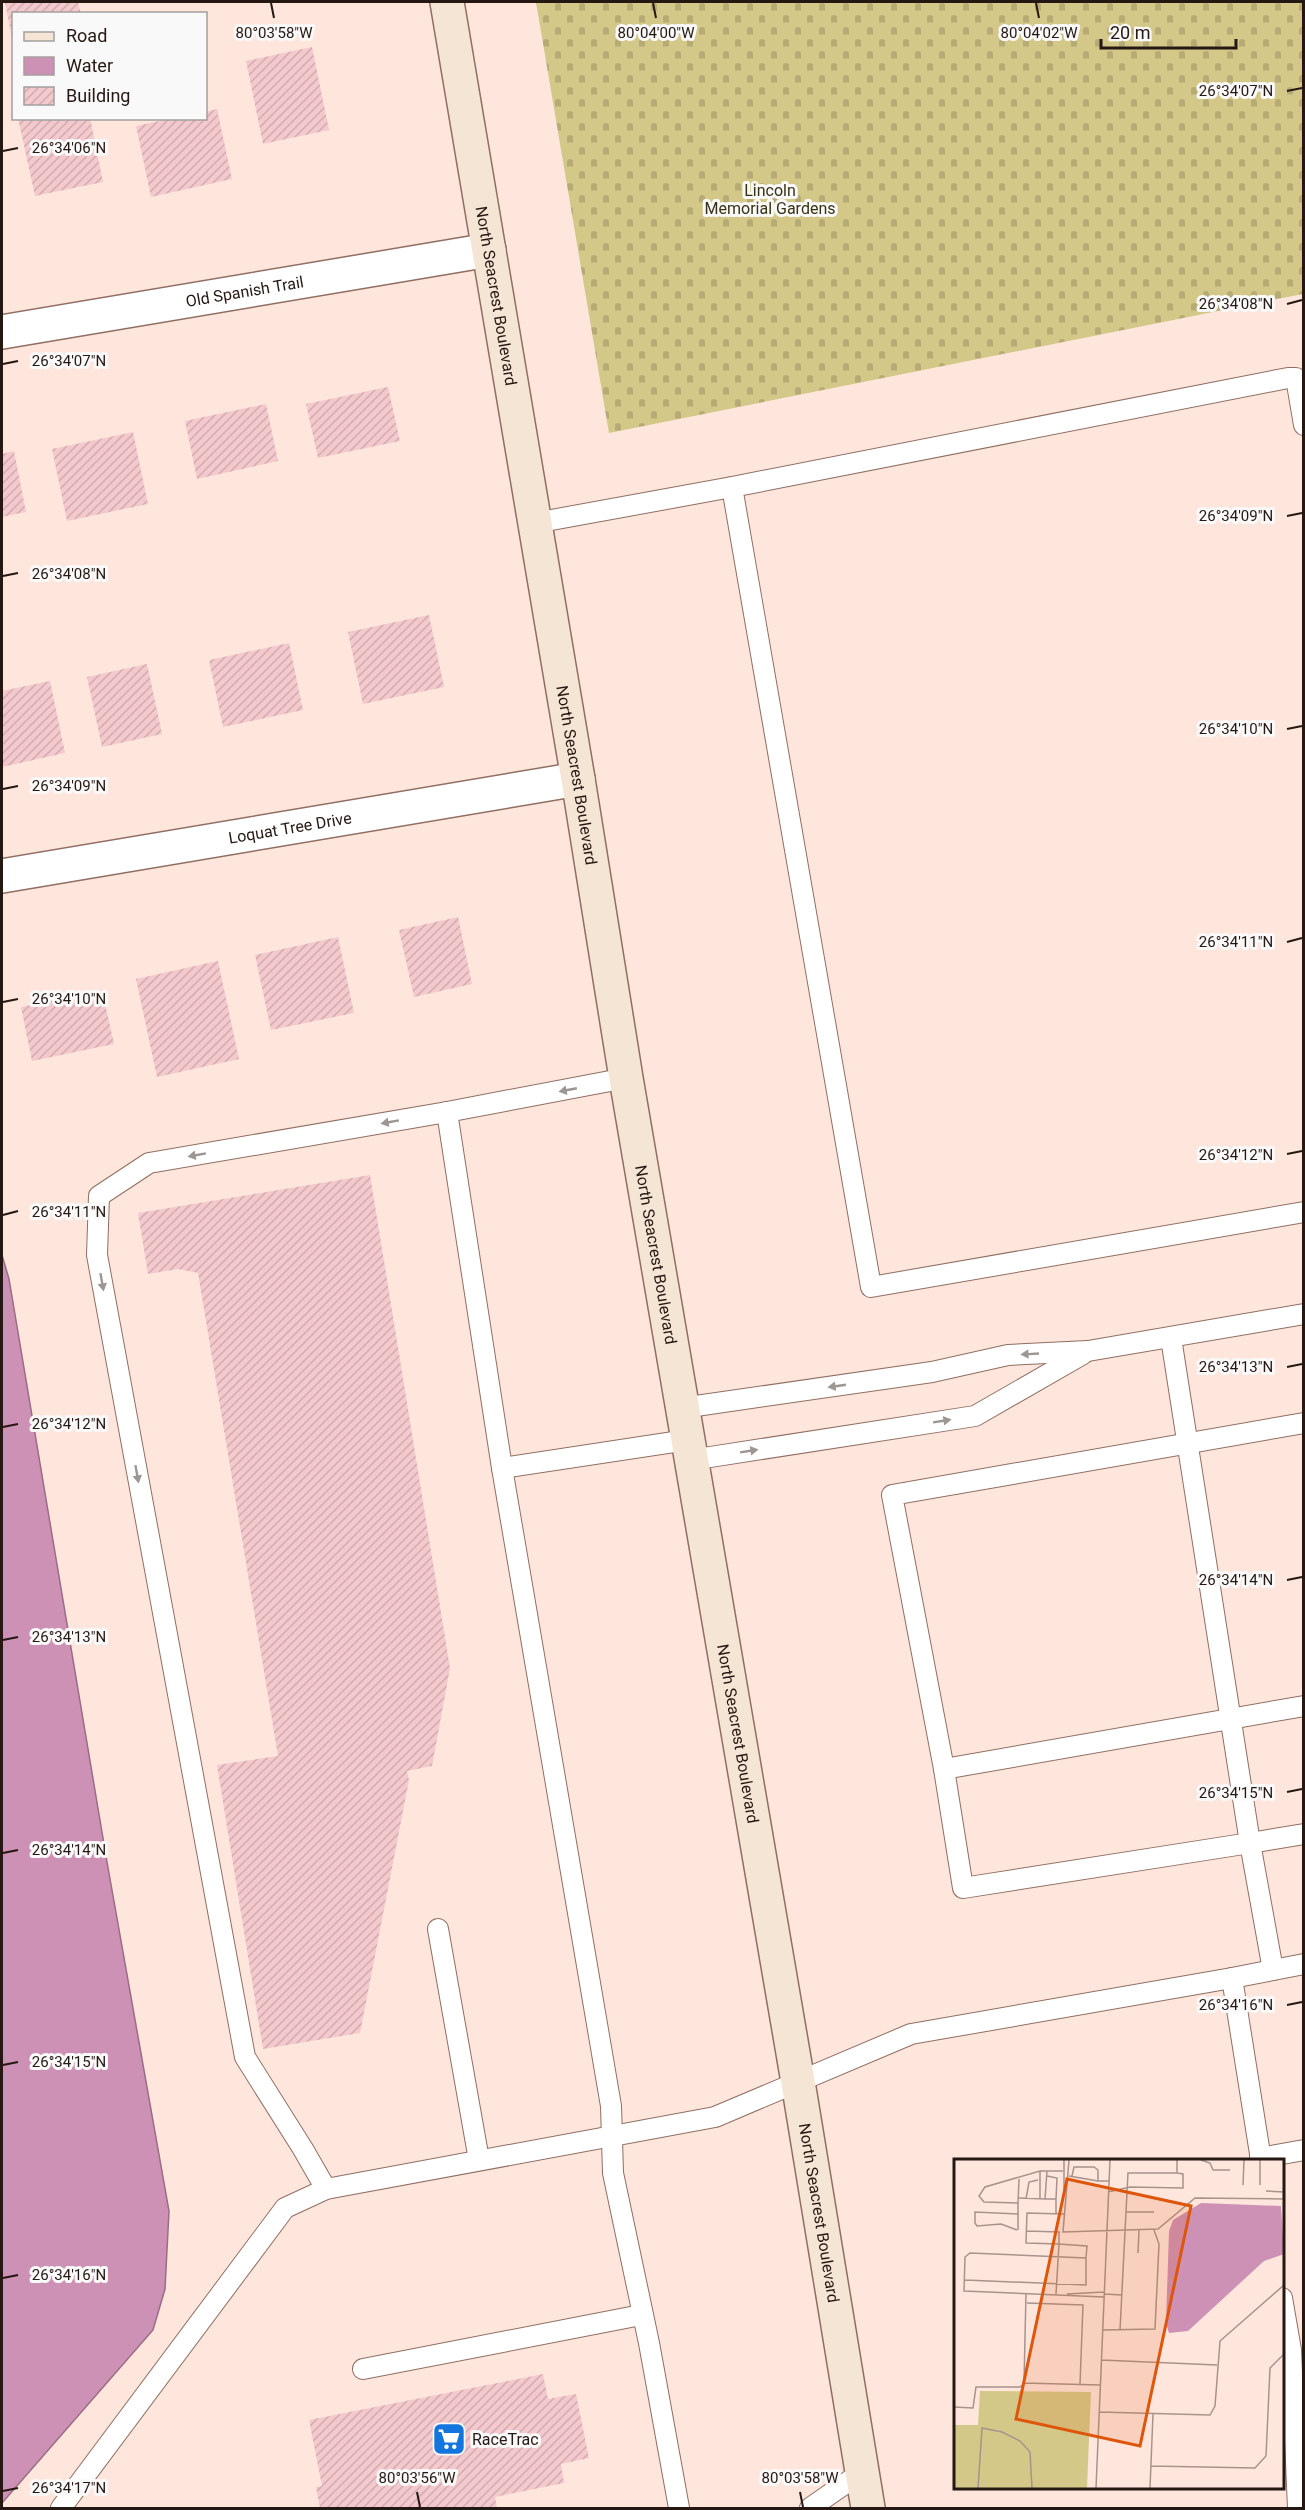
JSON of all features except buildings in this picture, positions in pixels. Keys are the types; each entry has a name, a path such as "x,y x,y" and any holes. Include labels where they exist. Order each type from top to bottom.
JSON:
{"street":[{"name":"North Seacrest Boulevard","path":"447,2 868,2508"},
{"name":"Old Spanish Trail","path":"2,332 489,250"},
{"name":"Loquat Tree Drive","path":"2,876 578,779"}],"lane":[{"path":"1288,378 1304,363"},
{"path":"535,523 732,487 1288,378 1296,378 1304,425"},
{"path":"732,487 871,1287 1304,1212"},
{"path":"326,2189 245,2056 97,1255 99,1196 149,1163 447,1112 626,1078"},
{"path":"447,1112 501,1468 609,2094 613,2173 641,2314 649,2343 679,2508"},
{"path":"682,1408 932,1372 1008,1355 1088,1351 1304,1314"},
{"path":"1170,1338 1250,1843 1273,1970"},
{"path":"501,1468 689,1450 975,1416 1088,1351"},
{"path":"1304,1423 892,1495 944,1769 963,1888 1304,1834"},
{"path":"944,1769 1304,1706"},
{"path":"438,1929 479,2160"},
{"path":"61,2508 285,2208 326,2189 715,2117 911,2034 1304,1964"},
{"path":"1232,1978 1260,2159 1304,2151"},
{"path":"1284,2310 1291,2350 1299,2508"},
{"path":"363,2369 641,2314"},
{"path":"1291,2350 1304,2387"},
{"path":"810,2508 862,2472"}],"green space":[{"name":"Lincoln Memorial Gardens","path":"536,2 1303,2 1303,294 609,433"}],"water":[{"path":"2,1255 9,1279 107,1862 169,2211 165,2289 153,2330 2,2503"}],"place":[{"name":"RaceTrac","path":"449,2439"}]}
